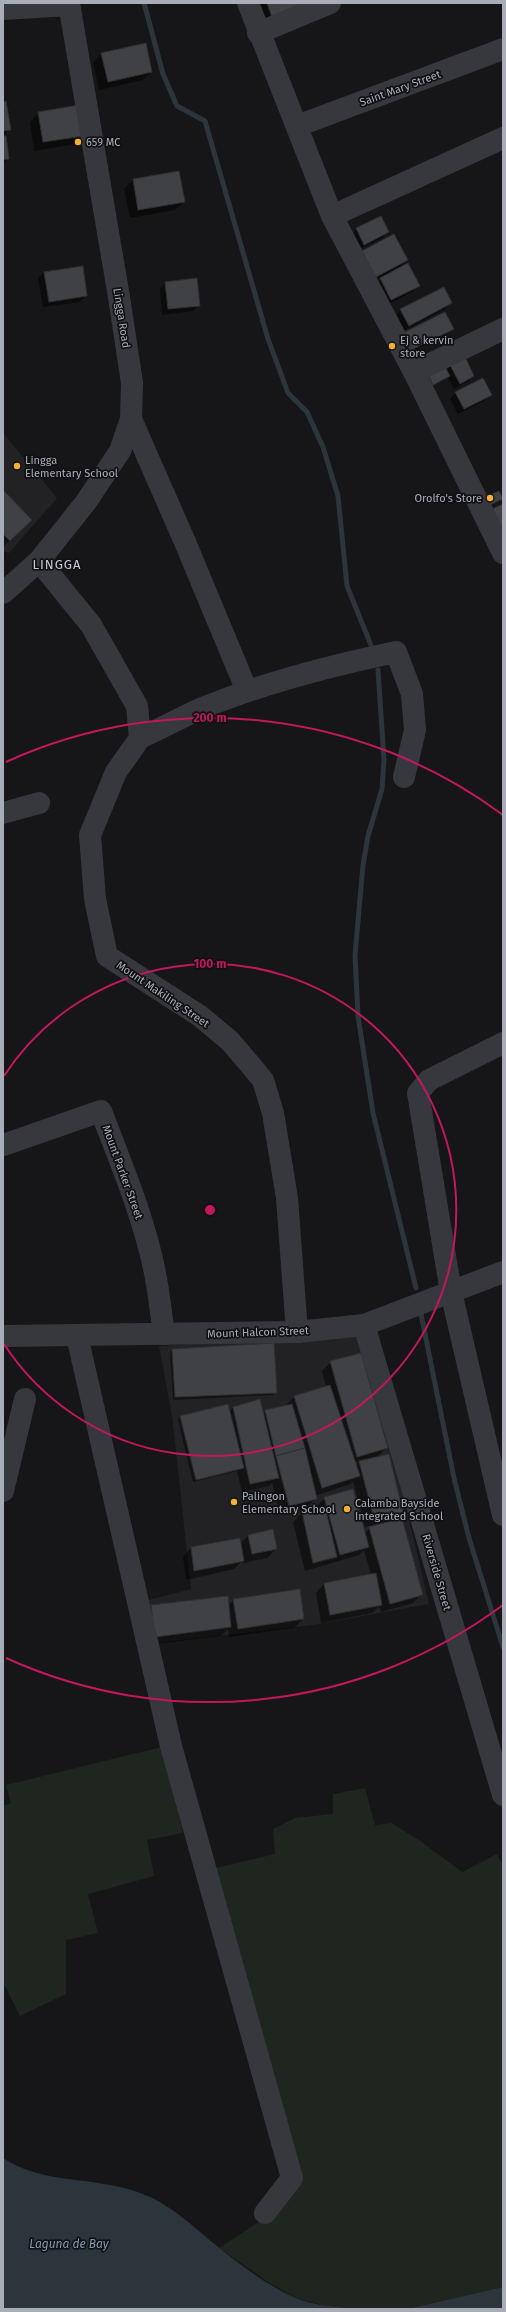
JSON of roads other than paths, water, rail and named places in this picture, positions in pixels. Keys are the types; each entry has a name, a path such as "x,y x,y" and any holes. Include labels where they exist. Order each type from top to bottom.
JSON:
{"street":[{"path":"248,3 258,33 297,126 332,216 414,372 503,553"},
{"path":"258,33 330,3"},
{"path":"3,9 69,4"},
{"name":"Lingga Road","path":"3,593 39,561 86,502 120,451 131,419 132,383 121,304 69,4"},
{"name":"Saint Mary Street","path":"297,126 503,49"},
{"path":"332,216 503,138"},
{"path":"414,372 503,329"},
{"path":"131,419 185,542 247,692"},
{"path":"39,561 91,625 137,706 140,738 199,710 247,692 343,663 396,652 412,694 416,730 404,777"},
{"name":"Mount Makiling Street","path":"140,738 116,772 90,835 95,899 107,956 200,1016 230,1040 263,1080 273,1113 287,1198 297,1332"},
{"path":"3,813 39,802"},
{"path":"503,1043 429,1080 418,1093 451,1292 503,1515"},
{"name":"Mount Parker Street","path":"3,1145 101,1111 129,1183 144,1229 155,1274 164,1334"},
{"name":"Mount Halcon Street","path":"3,1336 297,1332 364,1325 503,1272"},
{"name":"Riverside Street","path":"364,1325 503,1795"},
{"path":"77,1336 171,1746 292,2178 265,2213"},
{"path":"3,1491 25,1399"}],"water":[{"name":"Laguna de Bay","path":"3,2158 19,2167 35,2172 106,2184 140,2193 162,2203 171,2209 245,2268 286,2293 311,2303 359,2309 3,2309"},
{"path":"503,2287 503,2309 407,2309"}],"waterway":[{"path":"144,3 163,74 177,106 205,121 268,339 288,393 307,412 323,447 338,496 347,586 371,645"},
{"path":"378,670 384,760 382,789 368,836 363,865 355,955 358,1016 373,1113 416,1288"},
{"path":"421,1314 454,1478 469,1538 503,1647"}],"place":[{"name":"659 MC","path":"78,142"},
{"name":"Ej & kervin store","path":"392,346"},
{"name":"Lingga Elementary School","path":"17,466"},
{"name":"Orolfo's Store","path":"490,498"},
{"name":"Palingon Elementary School","path":"234,1502"},
{"name":"Calamba Bayside Integrated School","path":"347,1509"}],"district":[{"name":"LINGGA","path":"57,564"}]}
